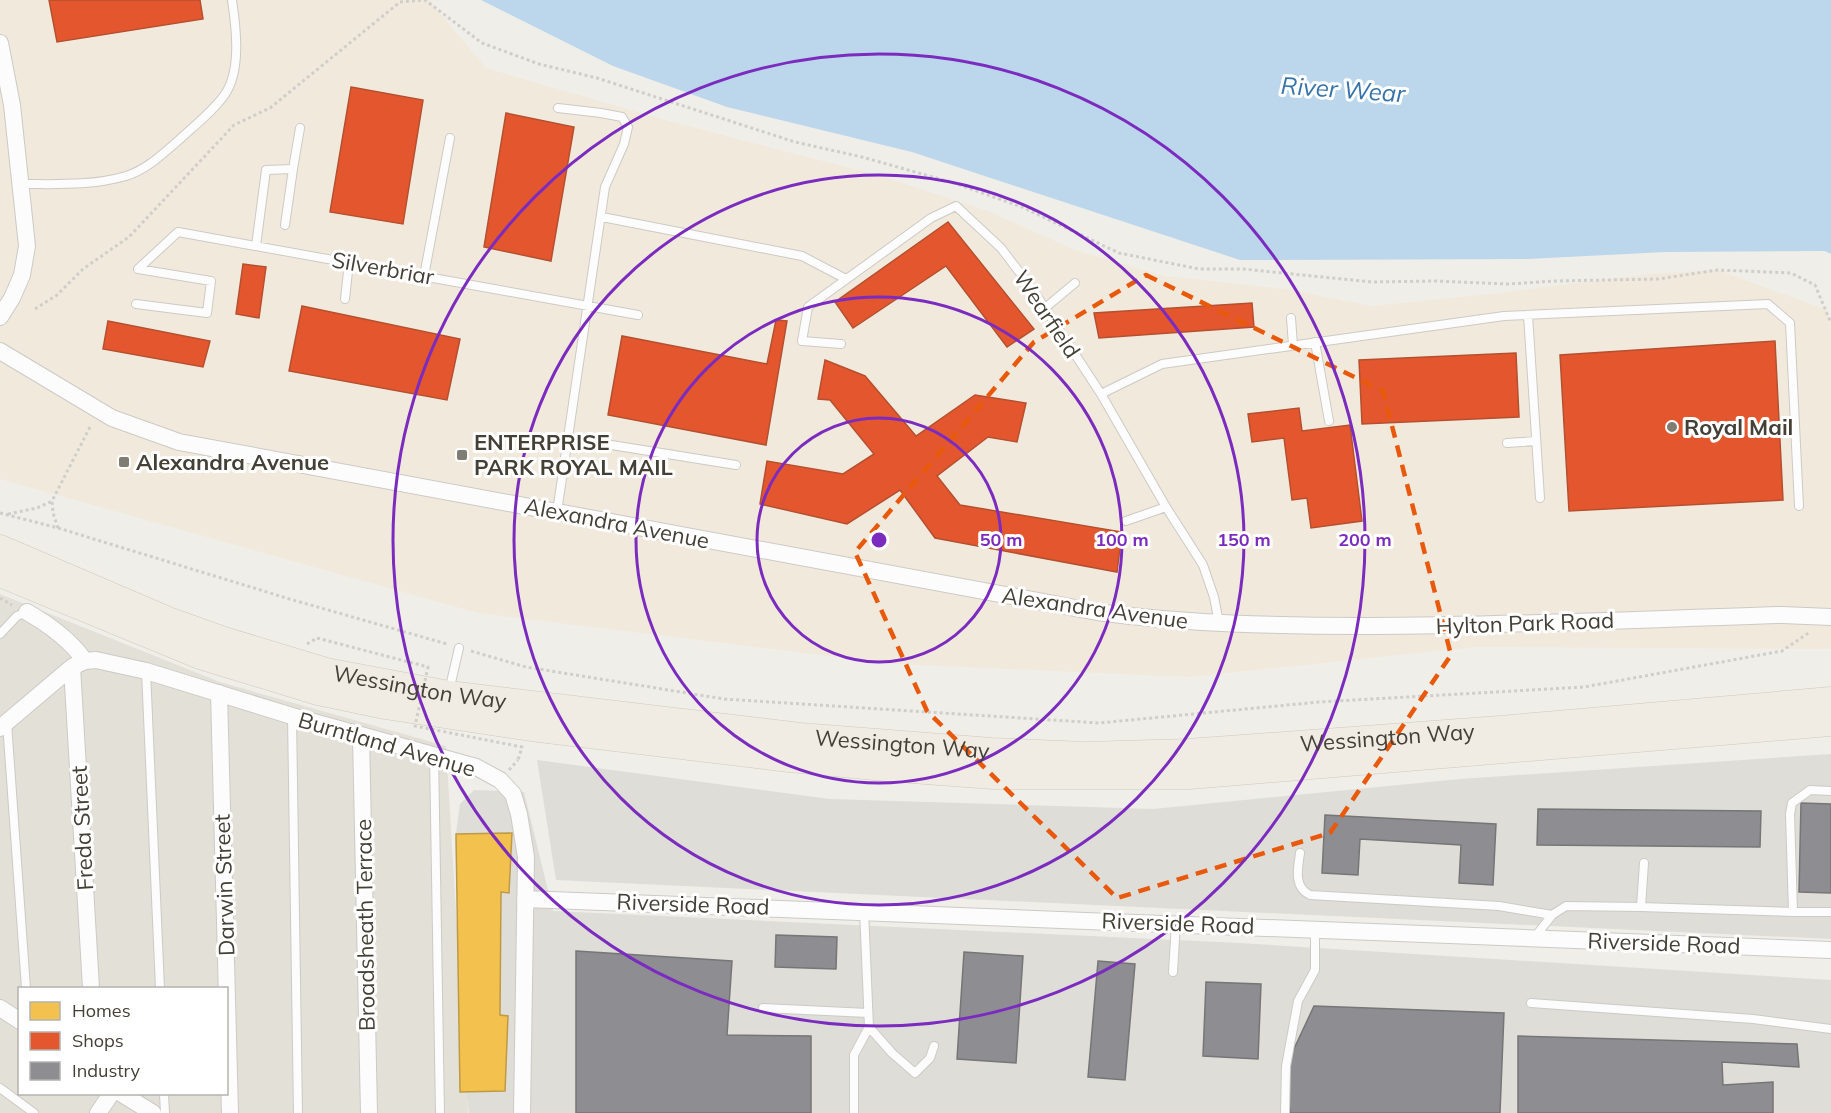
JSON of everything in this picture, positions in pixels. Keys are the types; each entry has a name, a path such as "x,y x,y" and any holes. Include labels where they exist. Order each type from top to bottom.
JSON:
{"main road":[{"name":"Wessington Way","path":"0,548 168,620 224,640 326,671 449,694 800,736 992,751 1085,755 1211,750 1500,729 1831,700"},
{"name":"Wessington Way","path":"0,573 200,656 318,692 396,708 531,728 789,759 886,768 993,776 1190,776 1831,723"}],"street":[{"path":"0,43 4,83 21,184 27,246 22,275 12,298 0,317"},
{"name":"Alexandra Avenue","path":"0,351 112,418 179,442 1097,612 1158,620 1219,623"},
{"path":"4,725 79,664 79,653 42,621 27,612"},
{"name":"Hylton Park Road","path":"1219,623 1304,626 1456,626 1782,615 1831,617"},
{"name":"Burntland Avenue","path":"79,664 110,661 146,670 292,717 476,767 500,780 513,794 519,814 526,857 522,1113"},
{"name":"Freda Street","path":"79,664 91,987"},
{"name":"Darwin Street","path":"219,693 227,987"},
{"name":"Broadsheath Terrace","path":"361,736 369,1113"},
{"name":"Riverside Road","path":"525,899 864,910 1831,950"},
{"path":"0,1008 18,1020"},
{"name":"Darwin Street","path":"228,1037 230,1113"},
{"path":"98,1113 110,1095"},
{"path":"124,1095 153,1113"}],"lane":[{"path":"21,184 87,184 127,176 152,164 203,118 227,91 233,70 237,32 232,0"},
{"path":"557,512 605,187 624,144 628,127 622,117 558,108"},
{"path":"285,225 300,128"},
{"path":"424,276 450,138"},
{"path":"256,246 266,170 293,169"},
{"name":"Wearfield","path":"842,344 802,341 808,307 931,218 956,206 1001,248 1045,308 1101,394 1166,507 1203,565 1214,597 1219,623"},
{"path":"602,217 802,256 846,279"},
{"name":"Silverbriar","path":"136,304 207,313 211,281 138,268 178,232 638,315"},
{"path":"345,299 349,262"},
{"path":"1045,308 1075,283"},
{"path":"1101,394 1162,364 1504,316 1768,304 1790,323 1799,506"},
{"path":"1528,315 1540,498"},
{"path":"1291,318 1293,345"},
{"path":"1315,342 1329,421"},
{"path":"568,438 736,465"},
{"path":"1507,443 1536,441"},
{"path":"1126,521 1166,507"},
{"path":"0,634 17,616 27,612"},
{"path":"449,694 459,648"},
{"path":"146,670 160,987"},
{"path":"292,717 298,1113"},
{"path":"4,725 26,987"},
{"path":"434,754 440,1113"},
{"path":"1793,912 1790,814 1792,803 1810,790 1831,791"},
{"path":"1300,853 1299,885 1304,892 1310,895 1499,906 1552,915"},
{"path":"1641,907 1644,863"},
{"path":"1535,937 1552,915 1566,906 1831,912"},
{"path":"854,1113 854,1055 868,1027 864,910"},
{"path":"1173,972 1176,923"},
{"path":"1285,1113 1286,1066 1298,1001 1315,970 1315,928"},
{"path":"1531,1003 1753,1019 1831,1029"},
{"path":"763,1008 868,1013"},
{"path":"868,1027 915,1073 930,1058 934,1046"},
{"path":"0,1088 23,1109 34,1113"},
{"path":"164,1095 165,1113"}],"path":[{"path":"35,309 57,295 83,269 129,237 234,125 270,108 306,81 399,2 425,0 482,43 539,64 597,78 795,142 862,157 954,183 1022,207 1119,253 1199,269 1243,269 1372,282 1436,281 1509,284 1658,279 1718,270 1791,273 1815,285 1831,323"},
{"path":"58,528 52,501 90,427"},
{"path":"6,514 37,508 52,501"},
{"path":"0,513 58,528 293,600 526,667 724,699 1099,723 1319,702 1584,687 1782,651 1817,627"},
{"path":"317,638 428,667 415,726 522,747 518,760"}],"highlighted area":[{"path":"1146,275 1383,391 1451,655 1330,833 1117,898 927,711 855,552 1034,342"}],"shaded area":[{"path":"0,0 429,0 486,68 665,120 881,176 988,211 1075,250 1164,276 1285,289 1372,306 1649,274 1718,270 1827,310 1831,322 1831,649 1476,647 1189,677 895,664 478,613 0,479"},
{"path":"0,594 220,682 446,746 468,1113 0,1113"},
{"path":"1831,754 1831,939 556,880 537,760 830,799 1153,809 1460,779"},
{"path":"474,790 524,792 553,911 1240,943 1831,980 1831,1113 469,1113 465,1082 455,840 460,804"}],"water":[{"name":"River Wear","path":"481,0 1831,0 1831,254 1825,251 1666,252 1527,259 1240,260 912,152 727,107 613,66"}],"building: Homes":[{"path":"512,833 509,893 501,892 500,1015 508,1016 505,1091 460,1092 456,834"}],"building: Shops":[{"path":"49,0 200,0 203,19 57,42"},
{"path":"351,87 423,100 403,224 330,212"},
{"path":"506,113 574,127 551,261 484,247"},
{"path":"948,222 1034,329 1007,347 946,266 853,328 835,302"},
{"path":"243,264 266,267 259,318 236,314"},
{"path":"1252,303 1254,327 1099,338 1094,313"},
{"path":"302,306 460,339 447,400 289,371"},
{"path":"776,320 787,321 766,445 608,415 622,336 767,364"},
{"path":"108,321 210,341 203,367 103,349"},
{"name":"Royal Mail","path":"1775,341 1783,500 1569,511 1560,355"},
{"path":"1516,353 1519,417 1362,424 1359,360"},
{"path":"825,360 865,376 916,436 975,395 1026,403 1017,442 988,437 937,476 960,505 1122,532 1117,572 935,538 900,490 847,524 760,504 767,461 843,474 874,454 830,400 818,399"},
{"path":"1299,408 1302,431 1350,425 1362,521 1311,528 1307,498 1292,500 1284,438 1252,442 1248,414"}],"building: Industry":[{"path":"1801,803 1831,804 1831,893 1799,892"},
{"path":"1538,809 1761,811 1760,847 1537,845"},
{"path":"1325,815 1496,824 1493,885 1459,883 1461,845 1360,839 1358,875 1322,873"},
{"path":"776,935 837,937 836,969 775,967"},
{"path":"576,951 732,961 727,1035 811,1036 811,1113 576,1113"},
{"path":"964,952 1023,956 1016,1063 957,1059"},
{"path":"1098,961 1135,964 1125,1080 1088,1077"},
{"path":"1206,982 1261,984 1258,1059 1203,1056"},
{"path":"1314,1006 1504,1013 1500,1113 1290,1113 1286,1066"},
{"path":"1518,1036 1797,1044 1799,1067 1722,1062 1723,1085 1773,1082 1773,1113 1518,1113"}],"place":[{"name":"Royal Mail","path":"1672,427"},
{"name":"ENTERPRISE PARK ROYAL MAIL","path":"462,455"},
{"name":"Alexandra Avenue","path":"124,462"}]}
